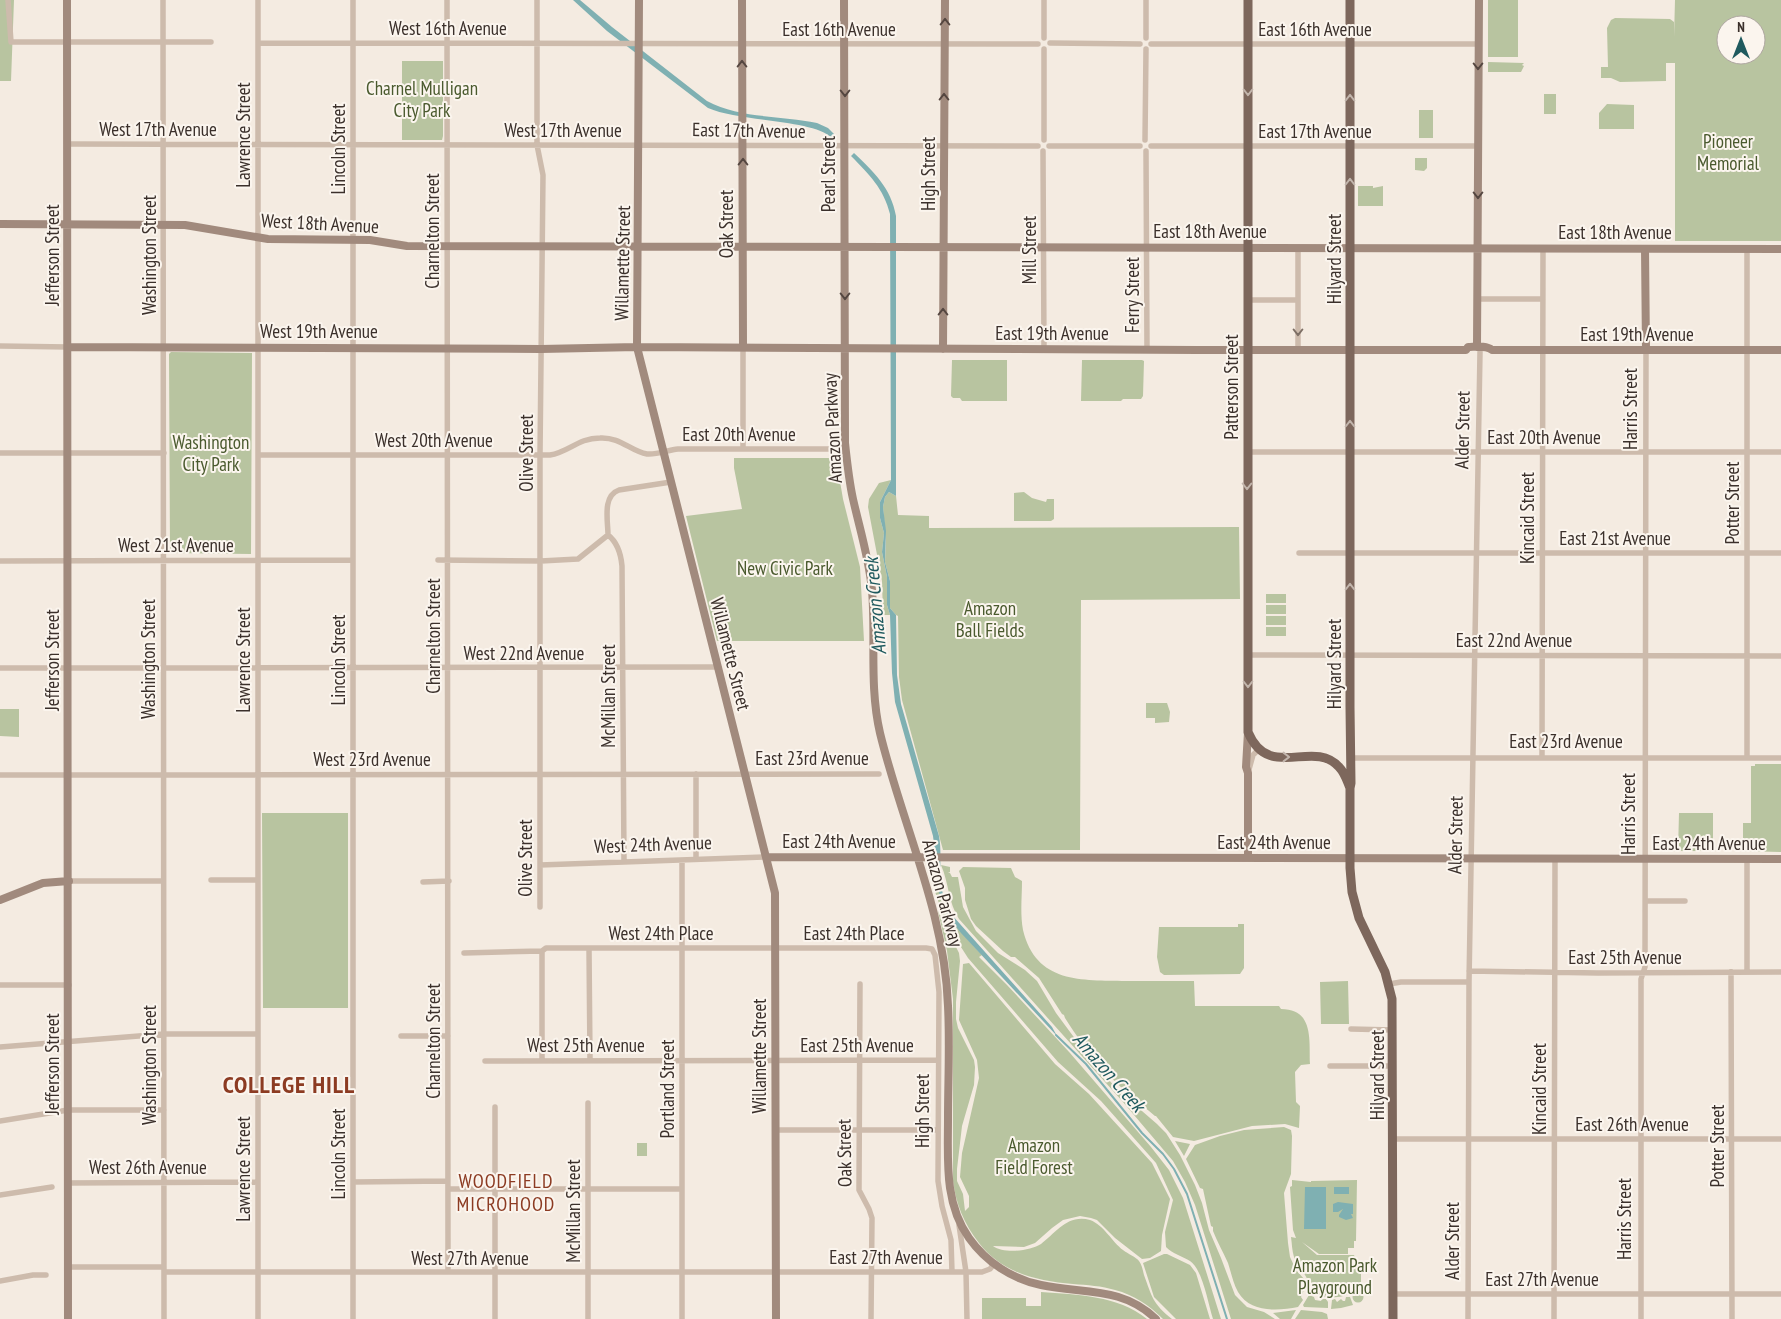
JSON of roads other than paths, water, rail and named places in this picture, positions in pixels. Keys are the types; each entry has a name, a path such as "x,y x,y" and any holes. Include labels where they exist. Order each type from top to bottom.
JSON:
{"main road":[{"name":"Patterson Street","path":"1248,0 1248,732"},
{"name":"Hilyard Street","path":"1350,0 1350,758 1352,783 1350,788 1350,858 1352,892 1359,918 1378,954 1389,984 1392,1006 1393,1319"},
{"path":"1248,732 1258,750 1266,755 1350,758"},
{"path":"1316,756 1335,764 1344,773 1350,788"}],"street":[{"path":"8,0 11,42 211,42"},
{"name":"Jefferson Street","path":"67,0 68,1319"},
{"name":"Washington Street","path":"164,0 164,1319"},
{"name":"Lawrence Street","path":"258,0 258,1319"},
{"name":"Lincoln Street","path":"353,0 353,1319"},
{"name":"Charnelton Street","path":"447,0 448,1272"},
{"name":"Olive Street","path":"537,0 537,146 543,175 540,455 540,907"},
{"name":"Willamette Street","path":"639,0 637,346 662,452 775,894 776,1319"},
{"name":"Oak Street","path":"742,0 743,449"},
{"name":"Pearl Street","path":"844,0 845,348"},
{"name":"High Street","path":"943,349 945,0"},
{"path":"1044,0 1044,38"},
{"path":"1140,146 1142,150 1146,151 1150,150 1151,146 1146,140 1146,50 1151,44 1149,39 1146,38 1146,0"},
{"name":"Alder Street","path":"1468,1319 1469,971 1479,379 1479,0"},
{"path":"1044,38 1050,43 1140,44"},
{"path":"1044,38 1038,44 1044,50 1044,140"},
{"path":"1140,44 1146,38"},
{"name":"West 16th Avenue","path":"258,43 639,44"},
{"path":"1044,50 1048,48 1050,43"},
{"name":"East 16th Avenue","path":"639,44 1038,44"},
{"path":"1140,44 1146,50"},
{"name":"East 16th Avenue","path":"1151,44 1478,44"},
{"path":"1044,140 1038,146 1040,150 1047,150 1049,146"},
{"path":"1044,140 1048,142 1049,146"},
{"path":"1140,146 1146,140"},
{"name":"West 17th Avenue","path":"68,144 537,146 639,144"},
{"name":"East 17th Avenue","path":"639,144 1038,146"},
{"path":"1049,146 1140,146"},
{"name":"East 17th Avenue","path":"1151,146 1478,146"},
{"name":"Mill Street","path":"1043,151 1044,349"},
{"name":"Ferry Street","path":"1146,151 1146,350"},
{"name":"West 18th Avenue","path":"0,224 163,224 205,227 277,240 378,241 407,246 639,246"},
{"name":"East 18th Avenue","path":"639,246 1781,249"},
{"path":"1298,248 1298,350"},
{"name":"Kincaid Street","path":"1542,758 1544,248"},
{"name":"Harris Street","path":"1641,1319 1641,978 1644,967 1645,902 1645,248"},
{"name":"Potter Street","path":"1747,248 1747,758"},
{"path":"1478,299 1543,299"},
{"path":"1248,300 1298,300"},
{"name":"West 19th Avenue","path":"0,346 447,349 637,346"},
{"name":"East 19th Avenue","path":"637,346 1146,350 1466,350 1468,348 1479,350 1490,348 1492,350 1781,350"},
{"name":"Amazon Parkway","path":"845,348 846,449 850,486 870,569 873,605 873,683 879,730 939,933 947,982 948,1177 953,1206 976,1248 994,1264 1014,1276 1040,1285 1095,1291 1127,1299 1141,1306 1156,1319"},
{"name":"West 20th Avenue","path":"258,455 540,455 557,454 576,443 598,438 622,442 646,454 662,452"},
{"name":"East 20th Avenue","path":"662,452 678,449 846,449"},
{"name":"East 20th Avenue","path":"1248,452 1781,452"},
{"path":"0,453 164,453"},
{"path":"438,560 541,561 578,559 608,535 608,503 613,493 618,490 671,482"},
{"name":"McMillan Street","path":"608,535 611,537 621,557 622,566 624,862"},
{"name":"East 21st Avenue","path":"1299,553 1781,553"},
{"name":"West 21st Avenue","path":"0,561 353,560"},
{"name":"East 22nd Avenue","path":"1248,655 1781,656"},
{"name":"West 22nd Avenue","path":"0,668 718,667"},
{"name":"Patterson Street","path":"1248,732 1246,757 1248,773 1248,858"},
{"name":"Patterson Street","path":"1248,773 1253,755 1258,750"},
{"name":"East 23rd Avenue","path":"1350,758 1781,758"},
{"path":"696,774 696,859"},
{"name":"East 23rd Avenue","path":"745,775 879,774"},
{"name":"West 23rd Avenue","path":"0,775 745,775"},
{"name":"East 24th Avenue","path":"766,857 1781,859"},
{"name":"West 24th Avenue","path":"540,865 766,857"},
{"name":"Kincaid Street","path":"1554,1319 1555,859"},
{"path":"1747,859 1747,972"},
{"name":"Portland Street","path":"682,860 682,1319"},
{"path":"211,880 258,880"},
{"path":"0,900 43,883 69,881 163,881"},
{"path":"423,882 448,882"},
{"path":"1645,902 1685,901"},
{"path":"589,948 590,1060"},
{"name":"West 24th Place","path":"464,954 589,948 776,948"},
{"name":"East 24th Place","path":"776,948 932,949"},
{"name":"High Street","path":"932,949 936,956 939,992 938,1130 940,1195 951,1240 952,1272"},
{"path":"542,1061 544,950"},
{"name":"East 25th Avenue","path":"1469,971 1781,972"},
{"name":"Potter Street","path":"1731,972 1732,1319"},
{"path":"1389,984 1402,982 1469,982"},
{"name":"Oak Street","path":"860,984 859,1190 872,1218 871,1319"},
{"path":"0,985 69,985"},
{"path":"1350,1029 1393,1030"},
{"path":"0,1047 164,1034 258,1034"},
{"path":"401,1036 448,1036"},
{"name":"East 25th Avenue","path":"776,1060 938,1060"},
{"name":"West 25th Avenue","path":"485,1061 776,1060"},
{"path":"1330,1066 1392,1066"},
{"name":"McMillan Street","path":"588,1103 588,1319"},
{"path":"494,1106 495,1319"},
{"path":"0,1121 68,1110 164,1110"},
{"path":"776,1130 938,1130"},
{"name":"East 26th Avenue","path":"1393,1139 1781,1139"},
{"path":"353,1182 448,1181"},
{"name":"West 26th Avenue","path":"68,1183 258,1182"},
{"path":"0,1195 52,1187"},
{"path":"448,1189 682,1188"},
{"path":"958,1218 964,1248 967,1319"},
{"name":"East 27th Avenue","path":"776,1272 966,1272 986,1271 994,1264"},
{"name":"West 27th Avenue","path":"68,1267 258,1273 776,1272"},
{"path":"0,1281 46,1275"},
{"name":"East 27th Avenue","path":"1393,1294 1781,1294"}],"water":[{"path":"573,0 580,0 707,101 720,107 747,114 817,123 828,128 836,136 832,138 809,127 721,113 708,108 607,31"},
{"path":"854,153 881,181 894,206 896,216 896,496 889,492 885,497 883,507 886,531 885,562 890,581 890,608 896,615 897,675 901,704 939,836 942,892 952,915 1052,1027 1057,1036 961,933 947,915 935,876 933,836 895,702 890,615 887,605 887,577 882,552 884,533 880,518 880,502 891,480 890,214 880,189 851,156"},
{"path":"1305,1187 1326,1187 1326,1229 1304,1229"},
{"path":"1334,1187 1349,1187 1349,1194 1334,1194"},
{"path":"1338,1202 1353,1204 1353,1214 1351,1214 1353,1218 1346,1220 1339,1217 1343,1209 1333,1212 1333,1204"}],"waterway":[{"name":"Amazon Creek","path":"1056,1035 1086,1064 1174,1169 1187,1194 1227,1319"}],"district":[{"name":"COLLEGE HILL","path":"289,1084"},
{"name":"WOODFIELD MICROHOOD","path":"506,1192"}],"park label":[{"name":"Charnel Mulligan City Park","path":"422,99"},
{"name":"Pioneer Memorial","path":"1728,152"},
{"name":"Washington City Park","path":"211,453"},
{"name":"New Civic Park","path":"785,568"},
{"name":"Amazon Ball Fields","path":"990,619"},
{"name":"Amazon Field Forest","path":"1034,1156"},
{"name":"Amazon Park Playground","path":"1335,1276"}]}
